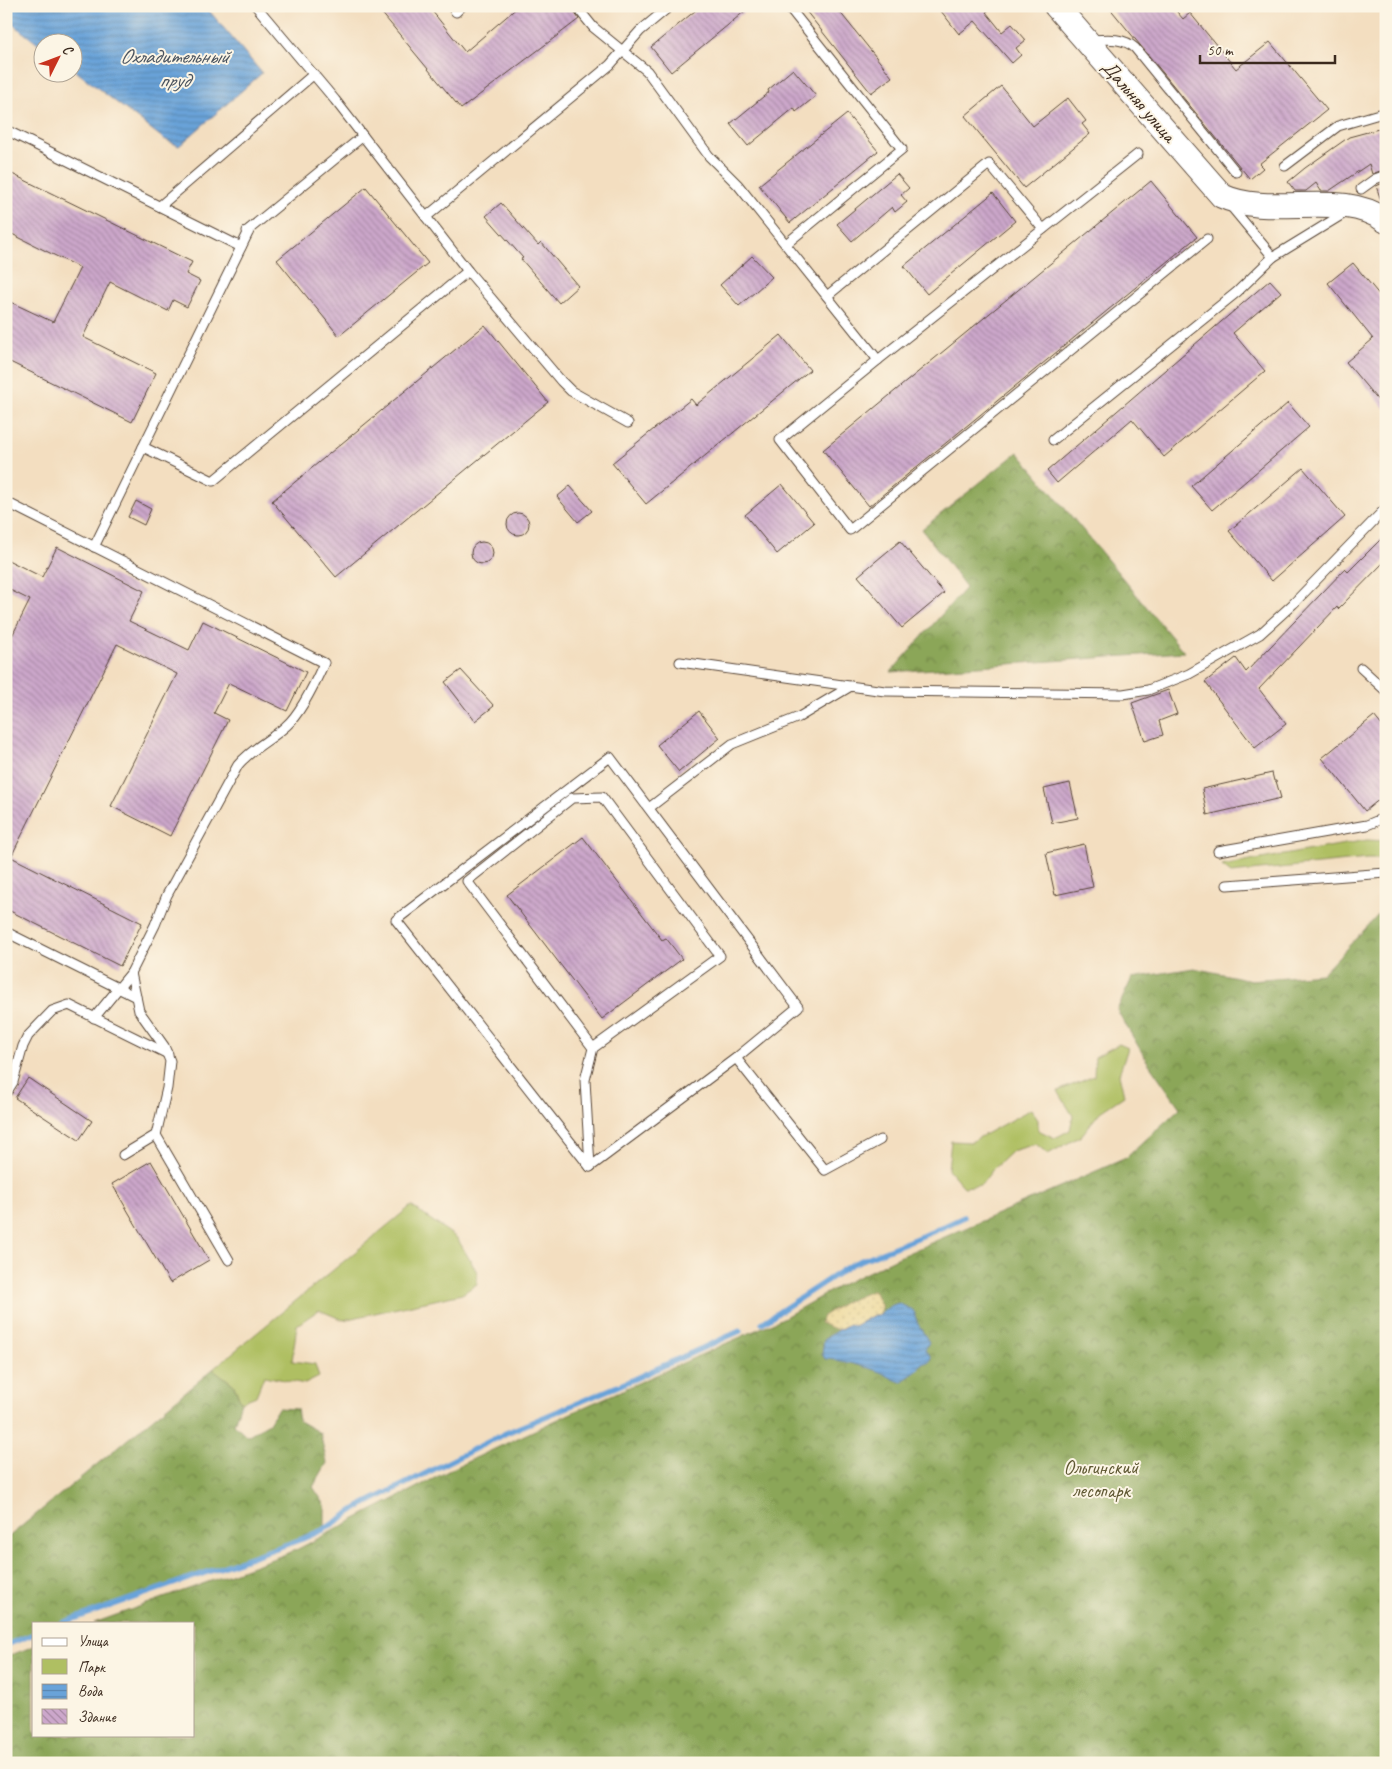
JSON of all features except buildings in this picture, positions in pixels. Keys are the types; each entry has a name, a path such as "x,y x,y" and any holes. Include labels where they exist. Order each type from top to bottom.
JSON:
{"street":[{"name":"Дальняя улица","path":"1056,6 1222,196"},
{"path":"1222,196 1233,201 1272,206 1311,204 1358,198 1386,220"}],"lane":[{"path":"256,6 314,74 468,271 571,391 628,423"},
{"path":"451,6 456,12 462,6"},
{"path":"576,6 593,27 647,71 709,156 738,185 878,360"},
{"path":"426,216 610,65 640,31 670,6"},
{"path":"786,244 902,148 788,6"},
{"path":"1086,41 1105,39 1128,42 1236,172"},
{"path":"160,206 314,74"},
{"path":"1285,166 1338,126 1386,112"},
{"path":"6,130 237,245"},
{"path":"94,547 237,245 250,229 363,136"},
{"path":"1138,154 780,440 850,530 1207,239"},
{"path":"827,296 989,164 1043,229"},
{"path":"1053,440 1237,292 1273,257 1358,198 1375,179 1386,176"},
{"name":"Дальняя улица","path":"1222,196 1273,257"},
{"path":"143,447 213,482 468,271"},
{"path":"6,502 324,663 295,717 286,726 245,756 231,775 167,895 155,925 131,973 94,1018"},
{"path":"680,662 885,691 1123,694 1148,690 1189,674 1260,634 1293,604 1386,508"},
{"path":"1361,668 1386,692"},
{"path":"648,808 732,744 799,717 851,686"},
{"path":"610,758 798,1008 736,1058 590,1168 396,920 610,758"},
{"path":"590,1168 585,1080 593,1048 720,956 602,797 572,798 467,881 593,1048"},
{"path":"1218,851 1367,825 1386,817"},
{"path":"1227,885 1386,873"},
{"path":"6,932 136,997"},
{"path":"131,973 139,1011 168,1054 170,1072 156,1135 229,1260"},
{"path":"6,1093 12,1082 26,1041 52,1011 69,1005 168,1054"},
{"path":"736,1058 825,1170 880,1140"},
{"path":"123,1155 156,1135"}],"green space":[{"path":"1018,452 1184,652 891,672 966,587 922,529"},
{"path":"1367,840 1386,841 1386,859 1367,859 1231,873 1222,866"},
{"name":"Ольгинский лесопарк","path":"1386,907 1386,1763 6,1763 6,1657 32,1647 32,1736 195,1736 195,1622 97,1622 294,1551 456,1467 783,1318 841,1285 901,1256 1126,1158 1180,1108 1147,1061 1117,1010 1132,978 1194,968 1251,980 1322,974"},
{"path":"1119,1044 1128,1048 1119,1074 1124,1096 1100,1112 1081,1136 1048,1154 1036,1144 1012,1151 993,1169 981,1185 964,1187 948,1169 951,1141 971,1142 1031,1109 1038,1120 1038,1130 1055,1138 1070,1130 1073,1116 1058,1091 1094,1076 1095,1057"},
{"path":"411,1206 457,1238 477,1272 477,1284 462,1294 343,1320 319,1310 297,1325 292,1361 315,1364 319,1377 305,1384 264,1376 256,1396 241,1402 233,1384 213,1369"},
{"path":"213,1369 233,1384 241,1402 234,1424 247,1436 269,1423 278,1408 297,1409 299,1421 320,1433 327,1463 313,1487 325,1505 325,1529 302,1539 65,1622 32,1622 32,1635 6,1645 6,1539"}],"sand":[{"path":"874,1290 882,1308 879,1316 874,1315 854,1326 849,1324 838,1330 820,1323 823,1316 843,1303"}],"water":[{"name":"Охладительный пруд","path":"6,6 205,6 262,73 179,146 164,139 82,76 82,32 32,32 32,39 6,19"},
{"path":"898,1303 913,1310 918,1324 929,1342 925,1350 931,1357 930,1361 922,1364 917,1371 901,1382 864,1367 838,1360 825,1359 822,1354 824,1339 849,1324 854,1326 874,1315 879,1315 890,1306"}],"waterway":[{"path":"762,1323 852,1264 964,1217"},
{"path":"65,1622 302,1539 325,1529 357,1508 506,1433 625,1383 740,1331"},
{"path":"6,1645 32,1635"}]}
